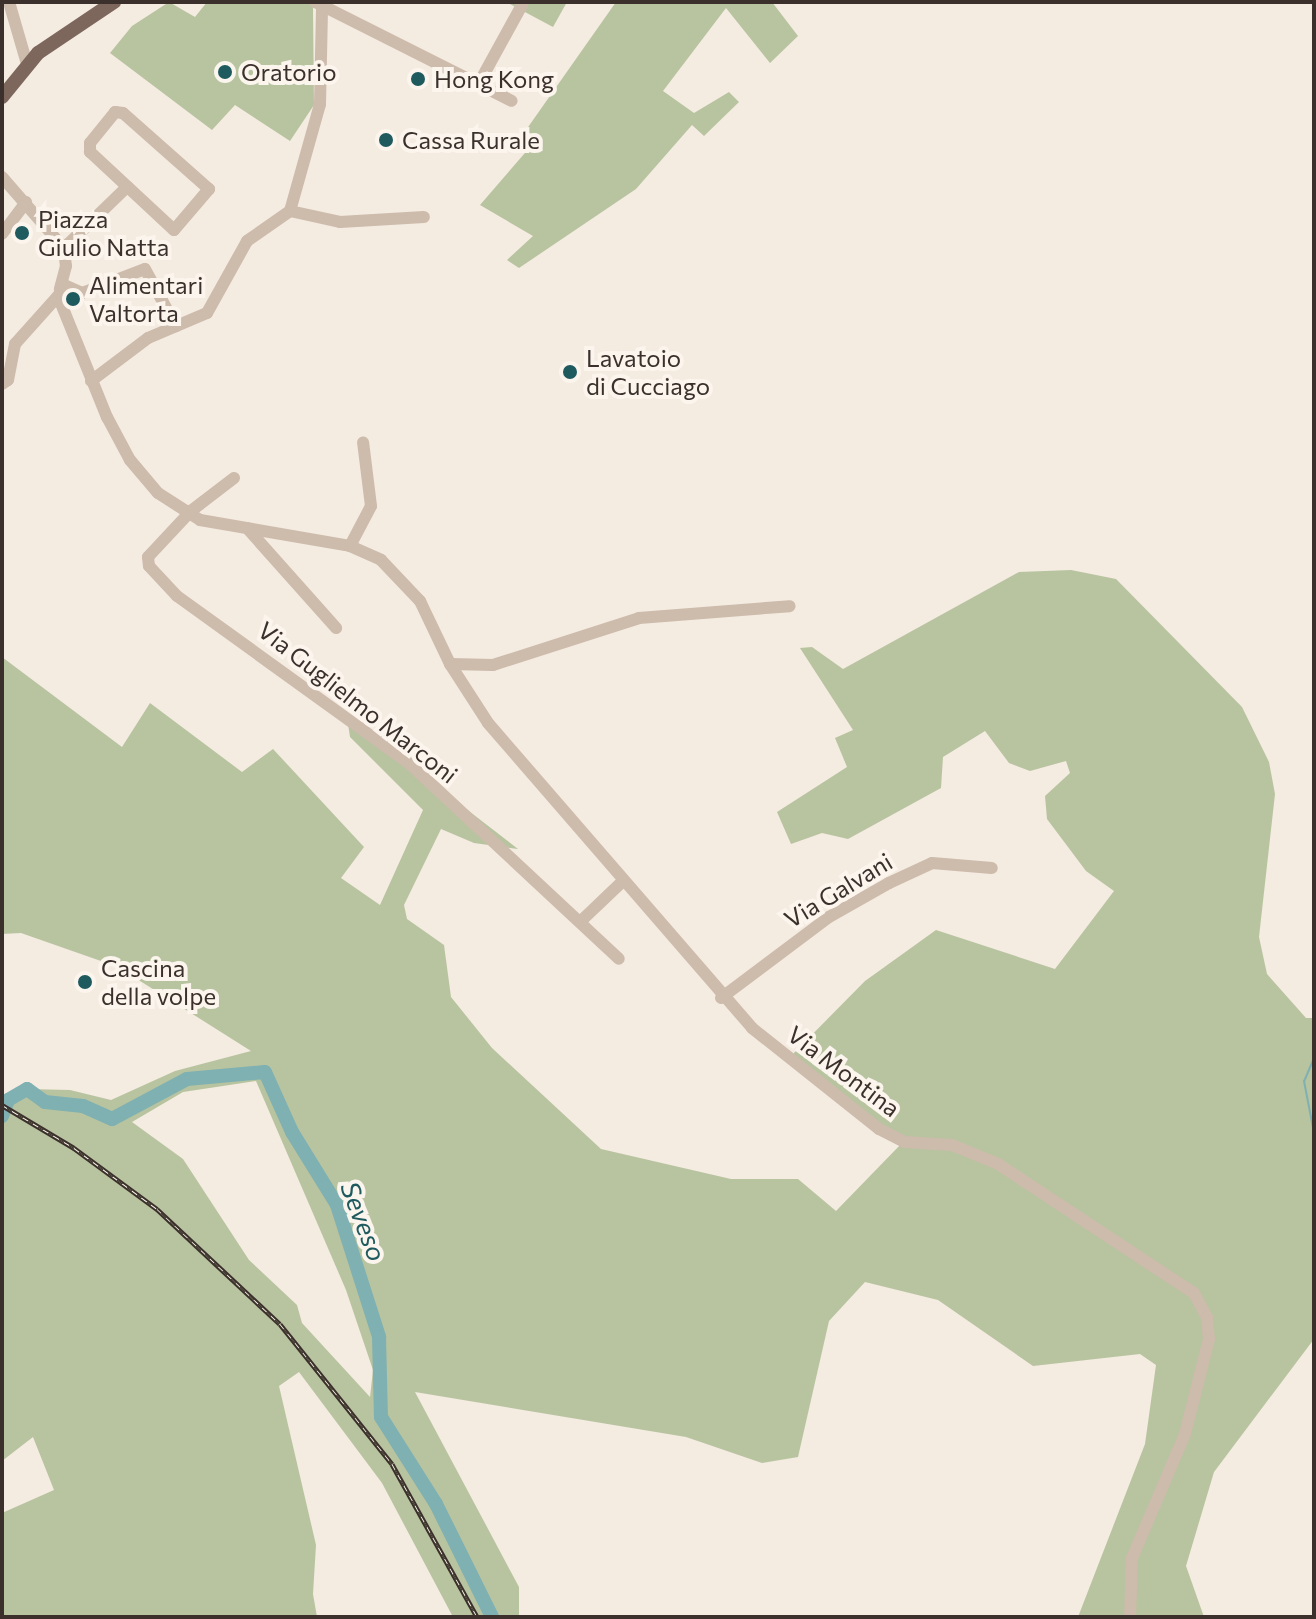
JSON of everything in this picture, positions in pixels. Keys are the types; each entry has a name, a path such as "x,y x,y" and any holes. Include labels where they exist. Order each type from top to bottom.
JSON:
{"main road":[{"path":"2,97 45,46 114,2"}],"street":[{"path":"9,2 21,34 27,64"},
{"path":"478,85 522,5"},
{"path":"91,381 138,344 207,313 247,241 290,211 320,104 319,6 512,101"},
{"path":"21,34 31,45 45,46"},
{"path":"115,112 123,113 209,189 174,230 127,187 90,152 90,143 115,112"},
{"path":"2,177 64,248"},
{"path":"127,187 64,248 60,290 91,381 136,469 188,516 234,478"},
{"path":"2,234 26,202"},
{"path":"290,211 340,222 424,217"},
{"path":"60,290 82,293 145,269 176,326"},
{"path":"2,384 8,380 15,344 60,290"},
{"path":"350,546 371,506 363,442"},
{"name":"Via Montina","path":"188,516 350,546 381,560 420,601 450,664 488,723 721,998 879,1129 904,1142 965,1148 998,1164 1184,1284 1201,1303 1209,1339 1185,1434 1132,1558 1130,1617"},
{"name":"Via Guglielmo Marconi","path":"188,516 147,560 177,596 411,765 619,959"},
{"path":"247,528 336,628"},
{"path":"450,664 493,665 639,618 790,606"},
{"name":"Via Galvani","path":"721,998 796,940 889,883 932,863 992,868"},
{"path":"581,921 622,882"}],"green space":[{"name":"Oratorio","path":"169,2 195,17 207,2 308,2 313,7 314,105 290,141 235,105 212,130 110,53 132,26"},
{"path":"506,2 567,2 553,27"},
{"path":"616,2 772,2 798,36 770,63 726,8 663,91 694,113 729,92 739,102 704,136 692,125 636,189 519,268 507,260 533,236 480,205 537,139 526,130"},
{"path":"1071,570 1116,579 1242,707 1269,762 1275,794 1259,937 1267,974 1306,1018 1314,1018 1314,1339 1214,1472 1186,1566 1204,1617 1078,1617 1145,1444 1156,1365 1140,1354 1033,1366 938,1300 865,1282 829,1321 798,1457 762,1463 686,1437 415,1392 519,1587 519,1617 453,1617 382,1483 299,1372 279,1386 316,1545 313,1594 317,1617 2,1617 2,1513 54,1490 33,1437 2,1461 2,1116 8,1100 26,1089 70,1090 111,1100 175,1071 251,1051 118,967 21,933 2,934 2,657 122,747 150,703 242,772 273,749 364,847 341,878 380,905 423,810 350,737 347,717 518,849 474,843 441,829 404,905 407,919 444,945 451,997 492,1048 601,1149 731,1179 798,1179 836,1211 903,1142 789,1058 865,981 936,930 1055,969 1114,891 1086,871 1047,819 1045,796 1070,773 1066,761 1030,771 1009,763 985,731 943,757 941,788 848,839 822,833 791,844 777,812 847,767 835,738 853,730 800,648 812,647 843,669 1019,572","holes":["256,1081 346,1290 373,1370 370,1397 302,1323 297,1305 249,1260 183,1159 132,1122 183,1092"]}],"waterway":[{"path":"1314,1058 1304,1081 1314,1133"},
{"name":"Seveso","path":"2,1116 8,1100 27,1089 45,1102 83,1106 112,1119 187,1079 265,1072 292,1132 337,1205 379,1337 381,1417 436,1504 492,1617"}],"railway":[{"path":"2,1105 74,1148 157,1209 280,1324 392,1464 477,1617"}],"place":[{"name":"Oratorio","path":"225,72"},
{"name":"Hong Kong","path":"418,79"},
{"name":"Cassa Rurale","path":"386,140"},
{"name":"Piazza Giulio Natta","path":"22,233"},
{"name":"Alimentari Valtorta","path":"73,299"},
{"name":"Lavatoio di Cucciago","path":"570,372"},
{"name":"Cascina della volpe","path":"85,982"}]}
